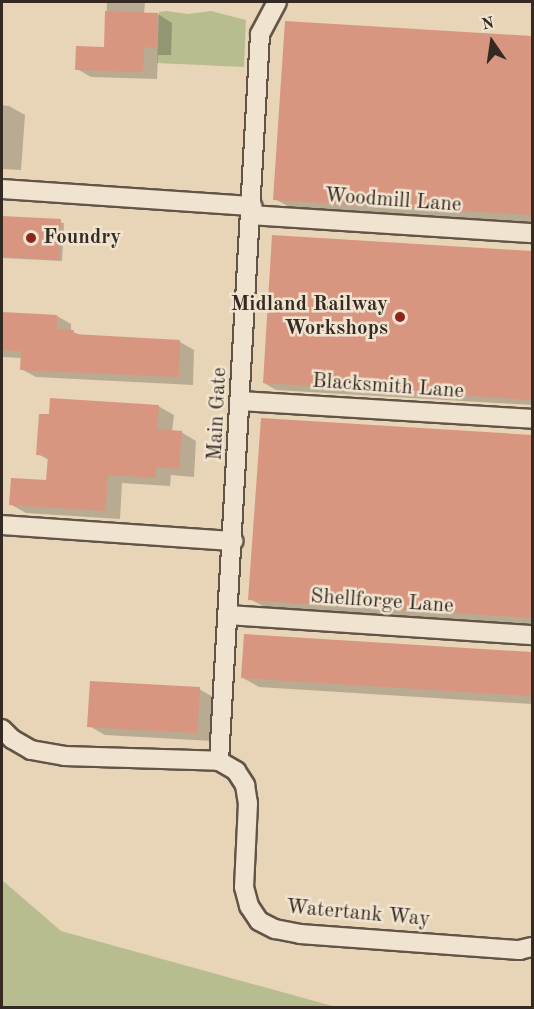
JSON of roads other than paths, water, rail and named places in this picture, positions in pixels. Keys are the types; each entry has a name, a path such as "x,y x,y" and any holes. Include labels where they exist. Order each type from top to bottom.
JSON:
{"street":[{"name":"Main Gate","path":"219,761 252,210 260,34 277,2"},
{"name":"Woodmill Lane","path":"2,189 532,233"},
{"name":"Blacksmith Lane","path":"241,401 532,419"},
{"path":"2,525 233,541"},
{"name":"Shellforge Lane","path":"229,615 532,635"},
{"path":"2,729 12,739 31,750 64,756 219,761"},
{"name":"Watertank Way","path":"219,761 236,771 245,785 248,803 244,887 249,906 259,921 275,929 300,934 519,950 532,947"}],"place":[{"name":"Foundry","path":"31,238"},
{"name":"Midland Railway Workshops","path":"400,317"}]}
